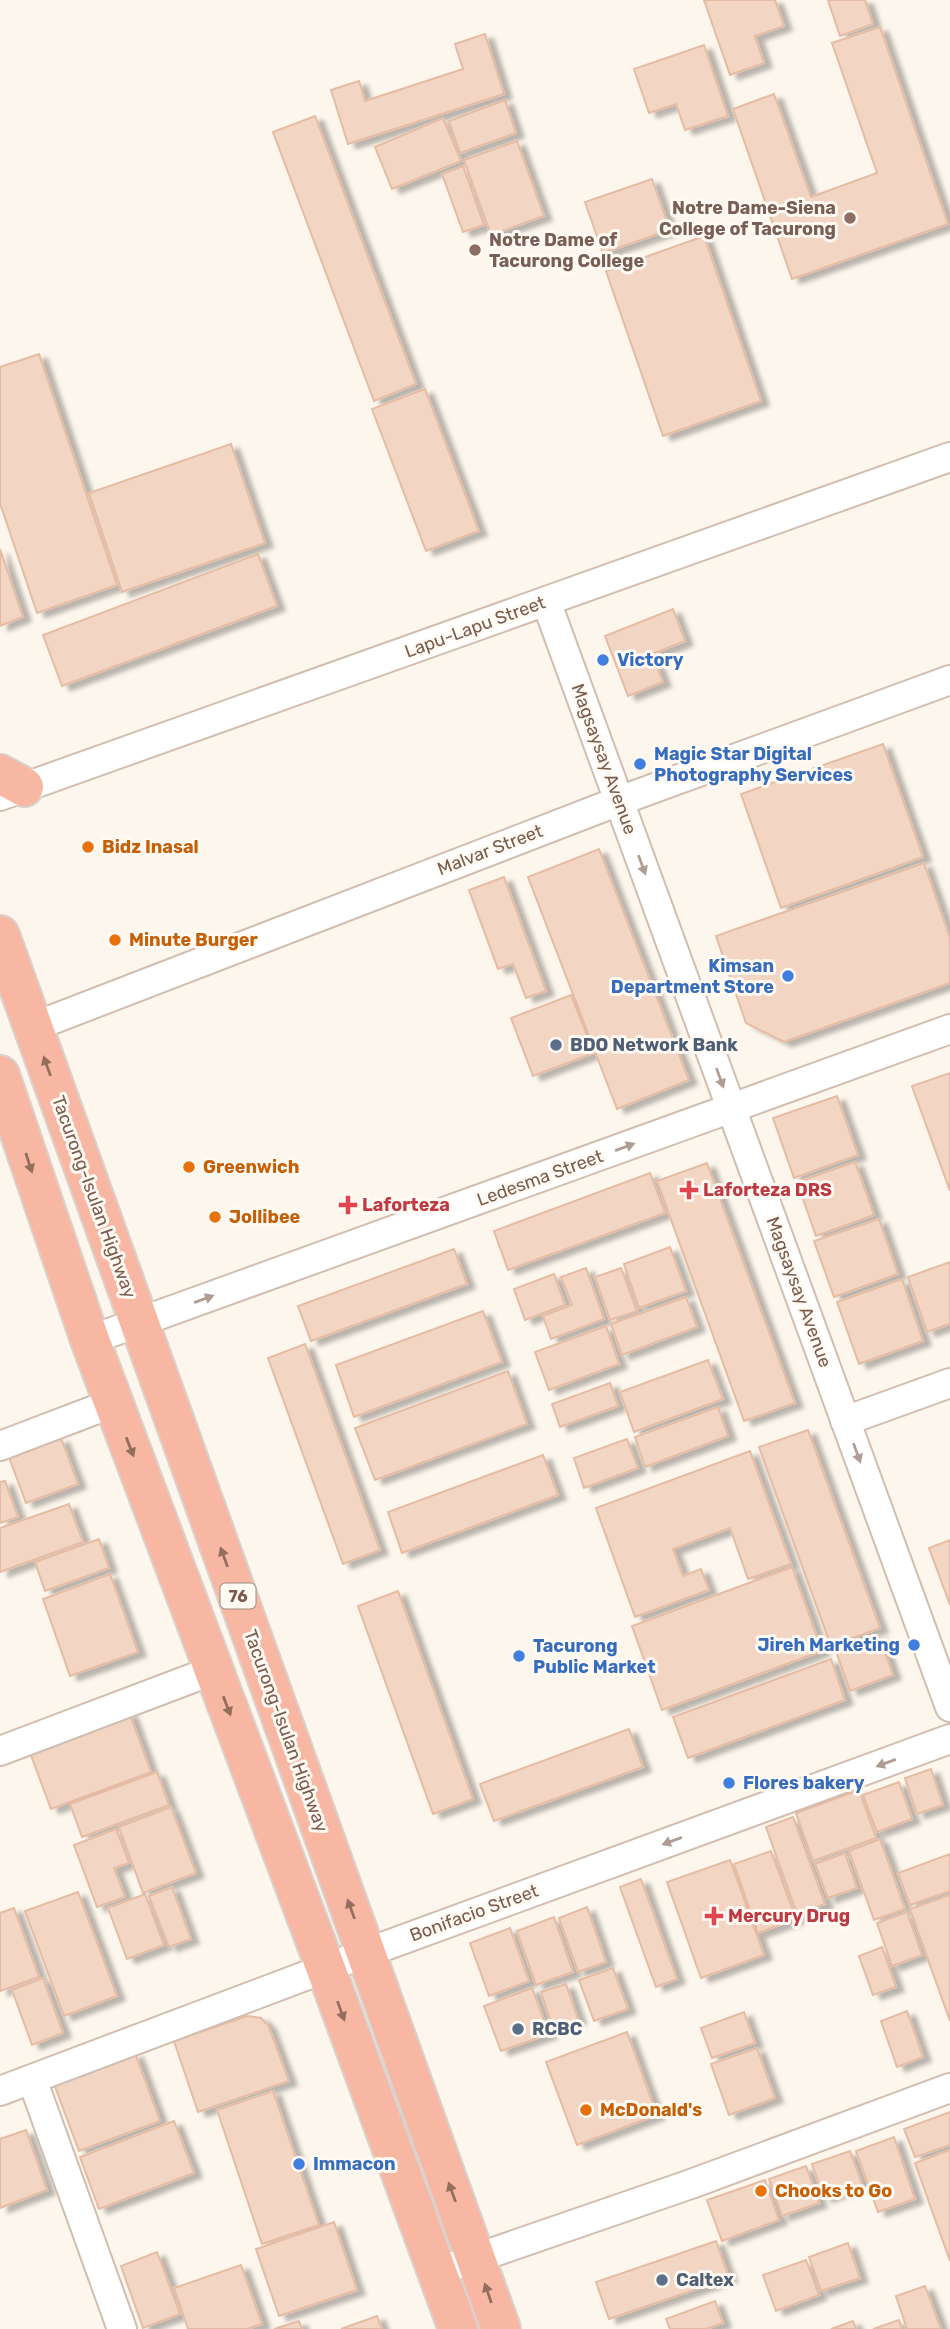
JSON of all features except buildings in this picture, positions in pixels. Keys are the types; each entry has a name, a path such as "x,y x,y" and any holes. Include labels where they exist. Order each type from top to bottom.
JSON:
{"highway":[{"name":"Tacurong-Isulan Highway","path":"0,935 501,2329"},
{"path":"4,1097 113,1403 458,2329"}],"street":[{"name":"Lapu-Lapu Street","path":"8,786 546,601 950,457"},
{"name":"Magsaysay Avenue","path":"546,601 950,1707"},
{"name":"Malvar Street","path":"33,1027 619,801 950,680"},
{"name":"Ledesma Street","path":"90,1340 950,1029"},
{"path":"845,1421 950,1383"},
{"path":"0,1447 113,1403"},
{"path":"0,1751 214,1670"},
{"name":"Bonifacio Street","path":"0,2091 366,1953 950,1739"},
{"path":"32,2079 121,2329"},
{"path":"436,2272 691,2184 950,2088"}],"place":[{"name":"Notre Dame-Siena College of Tacurong","path":"850,218"},
{"name":"Notre Dame of Tacurong College","path":"475,250"},
{"name":"Victory","path":"603,660"},
{"name":"Magic Star Digital Photography Services","path":"640,764"},
{"name":"Bidz Inasal","path":"88,847"},
{"name":"Minute Burger","path":"115,940"},
{"name":"Kimsan Department Store","path":"788,976"},
{"name":"BDO Network Bank","path":"556,1045"},
{"name":"Greenwich","path":"189,1167"},
{"name":"Laforteza DRS","path":"689,1190"},
{"name":"Laforteza","path":"348,1205"},
{"name":"Jollibee","path":"215,1217"},
{"name":"Jireh Marketing","path":"914,1645"},
{"name":"Tacurong Public Market","path":"519,1656"},
{"name":"Flores bakery","path":"729,1783"},
{"name":"Mercury Drug","path":"714,1916"},
{"name":"RCBC","path":"518,2029"},
{"name":"McDonald's","path":"586,2110"},
{"name":"Immacon","path":"299,2164"},
{"name":"Chooks to Go","path":"761,2191"},
{"name":"Caltex","path":"662,2280"}]}
